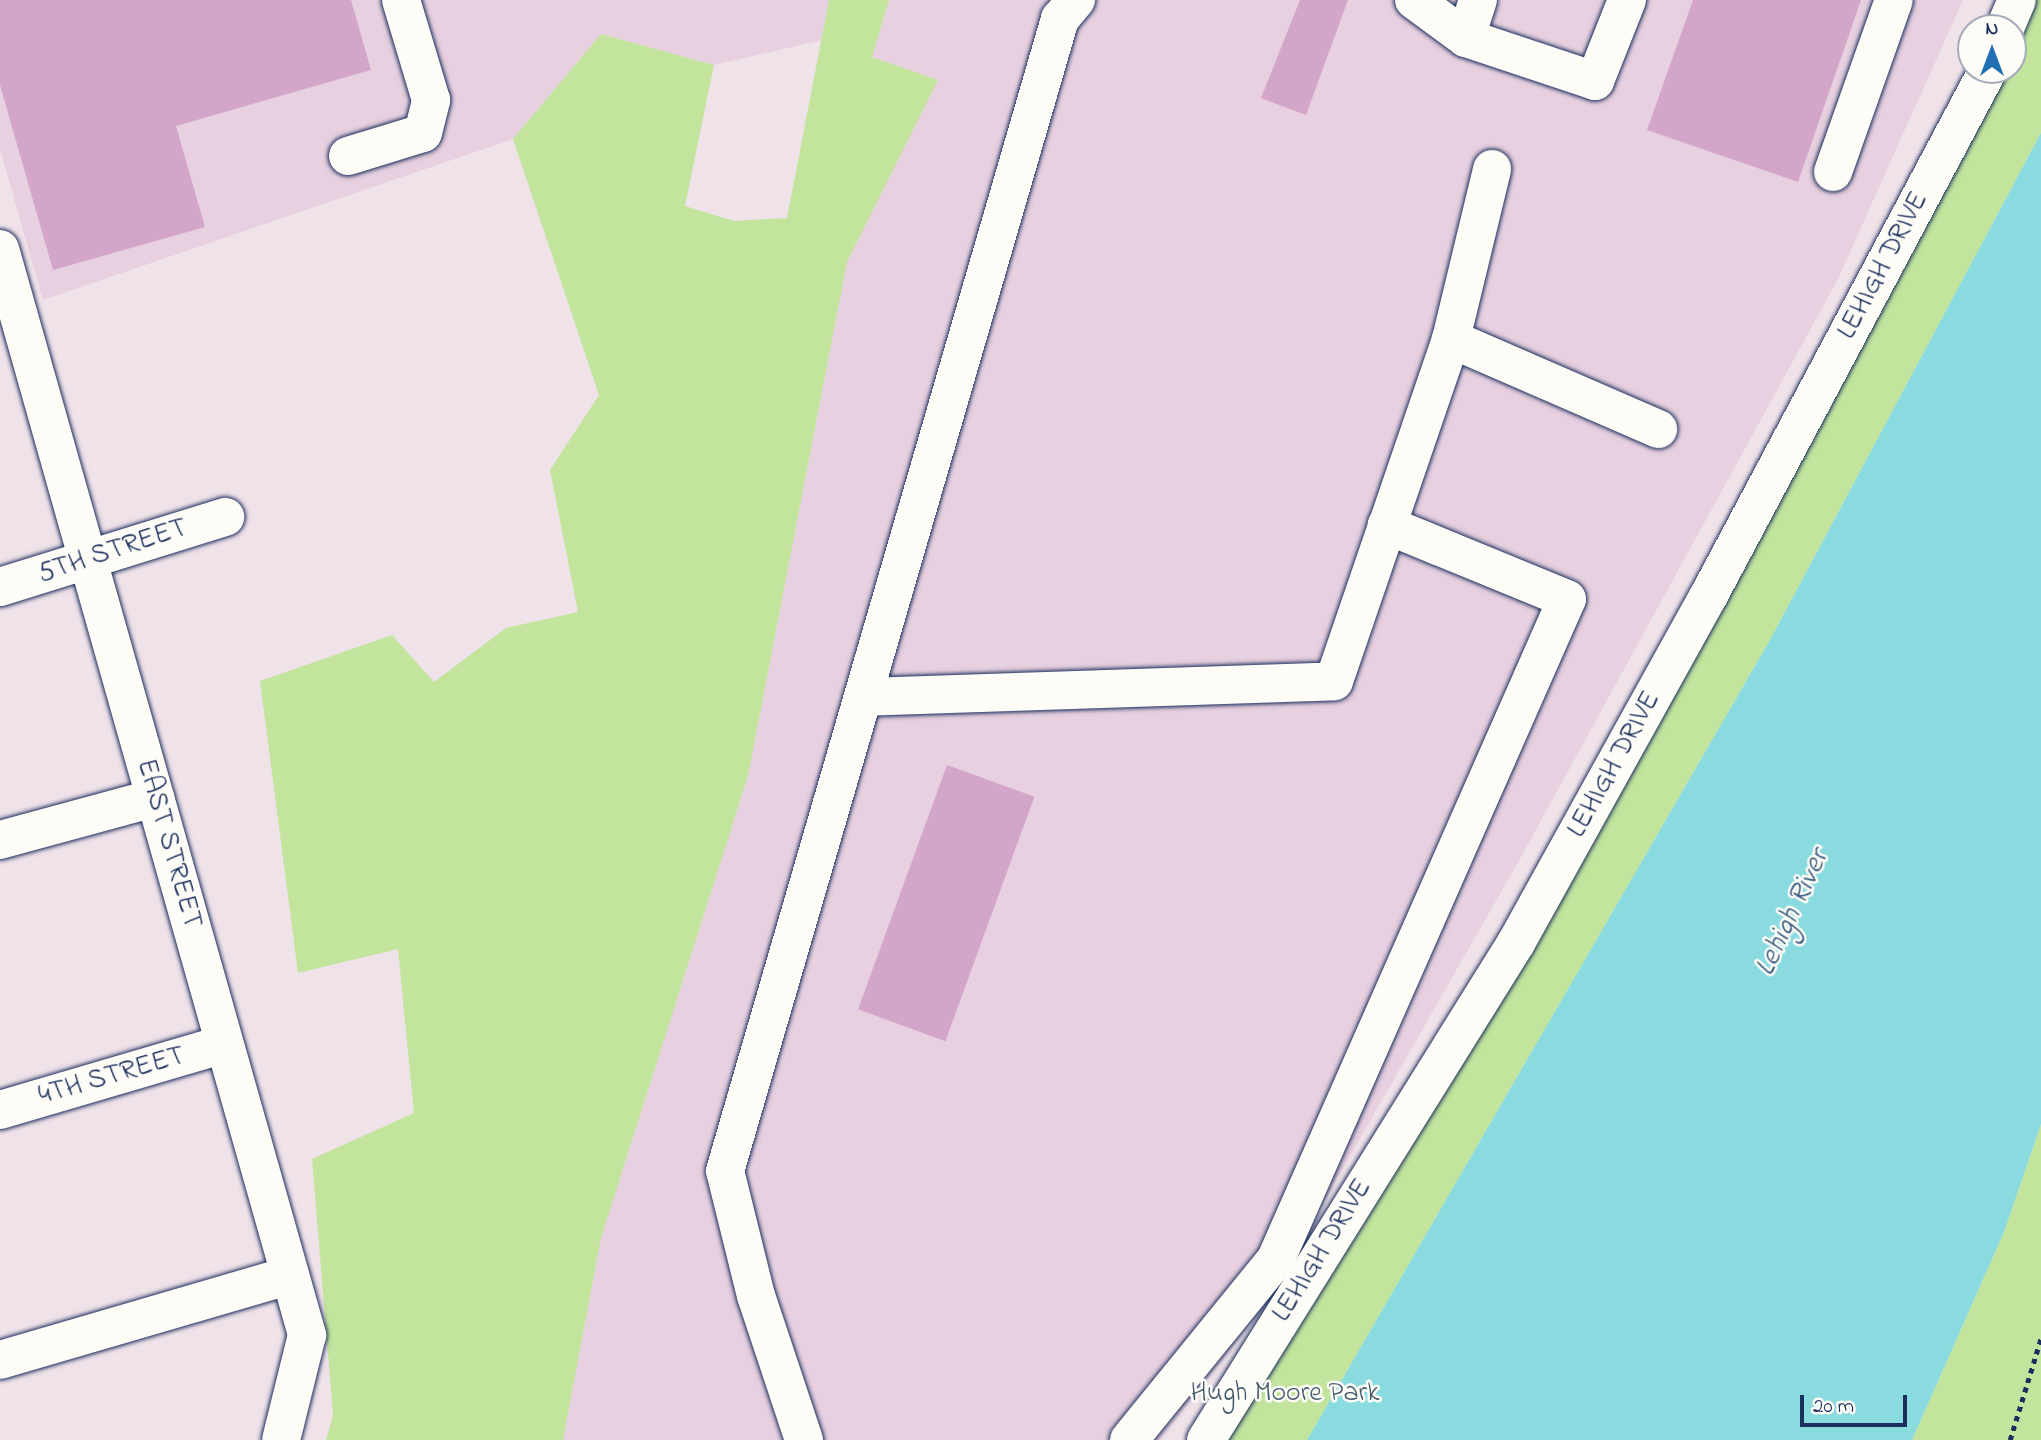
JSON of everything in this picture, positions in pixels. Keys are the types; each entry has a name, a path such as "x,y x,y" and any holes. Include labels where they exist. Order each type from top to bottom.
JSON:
{"street":[{"path":"348,156 423,133 431,100 401,0"},
{"path":"804,1440 756,1296 724,1171 1060,19 1076,0"},
{"path":"1414,0 1466,38 1595,81 1627,0"},
{"path":"1466,38 1478,0"},
{"path":"1833,172 1894,0"},
{"name":"LEHIGH DRIVE","path":"1206,1440 1516,943 1708,597 1981,84"},
{"path":"863,697 1334,681 1451,339 1492,169"},
{"name":"EAST STREET","path":"0,249 9,313 89,560 307,1335 281,1440"},
{"path":"1451,339 1658,429"},
{"name":"5TH STREET","path":"0,587 225,516"},
{"path":"1129,1440 1276,1258 1567,598 1387,525"},
{"path":"0,840 155,798"},
{"name":"4TH STREET","path":"0,1110 224,1044"},
{"path":"0,1360 290,1275"}],"path":[{"path":"2010,1440 2041,1338"}],"shaded area":[{"path":"0,0 829,0 822,40 714,65 601,34 513,139 43,300 0,149"},
{"path":"889,0 1963,0 1838,279 1521,857 1266,1303 1160,1440 563,1440 601,1238 748,776 847,262 937,81 872,57"}],"green space":[{"path":"829,0 889,0 872,57 938,80 847,262 748,776 601,1238 563,1440 326,1440 333,1415 312,1159 414,1113 398,949 298,973 260,681 392,635 434,682 506,628 578,612 550,470 599,395 513,139 601,34 714,65 685,206 734,221 787,218"},
{"name":"Hugh Moore Park","path":"2017,0 2041,0 2041,133 1770,640 1307,1440 1206,1440 1516,943 1980,84 2027,84 2027,14 2016,14"},
{"path":"2041,1124 2041,1440 1912,1440 2004,1232"}],"water":[{"name":"Lehigh River","path":"2041,133 2041,1124 2004,1232 1912,1440 1307,1440 1770,640"}],"building":[{"path":"0,0 351,0 371,70 176,126 205,227 53,270 0,85"},
{"path":"1300,0 1348,0 1306,115 1261,98"},
{"path":"1693,0 1861,0 1798,182 1647,130"},
{"path":"947,765 1034,797 945,1041 858,1009"}]}
